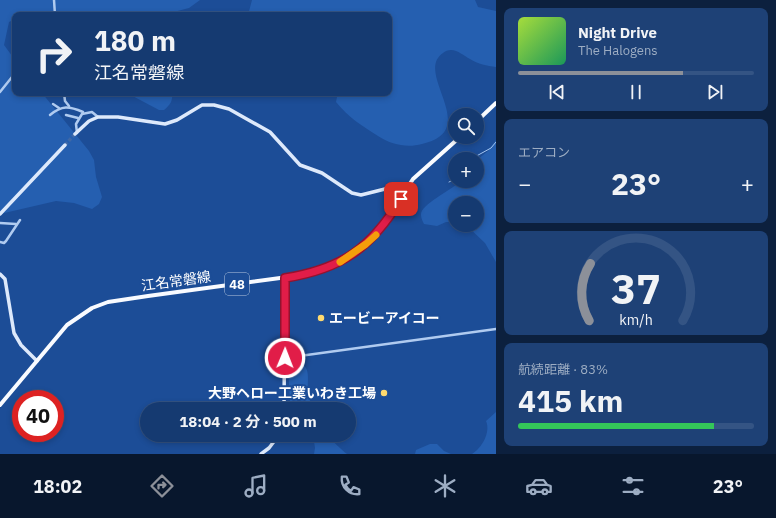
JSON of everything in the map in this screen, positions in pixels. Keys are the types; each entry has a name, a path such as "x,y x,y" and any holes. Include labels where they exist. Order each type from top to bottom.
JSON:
{"main road":[{"path":"484,114 496,103"},
{"name":"江名常磐線","path":"0,405 67,325 83,313 101,305 148,296 310,274 343,261 357,251 382,228 413,179 452,144"}],"street":[{"path":"54,0 55,12"},
{"path":"0,92 12,77"},
{"path":"64,96 65,102 70,106 83,112 94,112 98,116"},
{"path":"53,104 59,108"},
{"path":"76,133 89,121 98,116 118,117 165,124 177,120 199,106 214,105 229,109 270,132 300,164 332,178 355,195 361,195 397,186 406,190"},
{"path":"50,115 59,108 70,106"},
{"path":"76,133 78,118 83,112"},
{"path":"66,115 78,118"},
{"path":"0,214 65,145"},
{"path":"0,242 5,242 20,220"},
{"path":"0,223 16,224"},
{"path":"0,274 5,279 14,333 20,345 37,361"},
{"path":"284,402 285,278"},
{"path":"285,358 496,329"},
{"path":"261,454 274,442"}],"shaded area":[{"path":"0,0 200,0 189,8 174,12 12,12 12,20 9,22 4,45 12,56 12,96 44,96 89,151 94,160 96,177 102,197 99,204 92,209 74,203 56,201 0,214"},
{"path":"252,0 475,0 478,7 496,11 496,67 476,62 454,50 444,52 436,62 436,74 439,87 448,114 447,127 439,137 422,144 405,146 394,144 383,139 350,117 336,102 337,96 392,96 392,12 249,12"},
{"path":"133,96 172,96 171,103 164,110 159,110"},
{"path":"496,140 496,262 485,243 473,232 484,232 484,196 448,196 448,222 437,226 424,224 421,215 425,207 451,188 484,188 484,154"},
{"path":"298,363 306,368 308,377 308,392 311,402 290,402 288,366"},
{"path":"496,412 496,454 472,454 479,448 485,439 487,430 486,421"},
{"path":"314,442 333,442 347,454 314,454"},
{"path":"430,444 437,444 444,451 451,454 415,454 416,450"}],"waterway":[{"path":"484,152 491,148 496,142"}],"tunnel":[{"path":"65,145 75,134"}],"slow traffic":[{"path":"340,262 357,251 376,235"}],"place":[{"name":"エービーアイコー","path":"321,318"},
{"name":"大野ヘロー工業いわき工場","path":"384,393"}],"route":[{"path":"285,358 285,278 310,274 343,261 366,244 382,228 401,199"}]}
